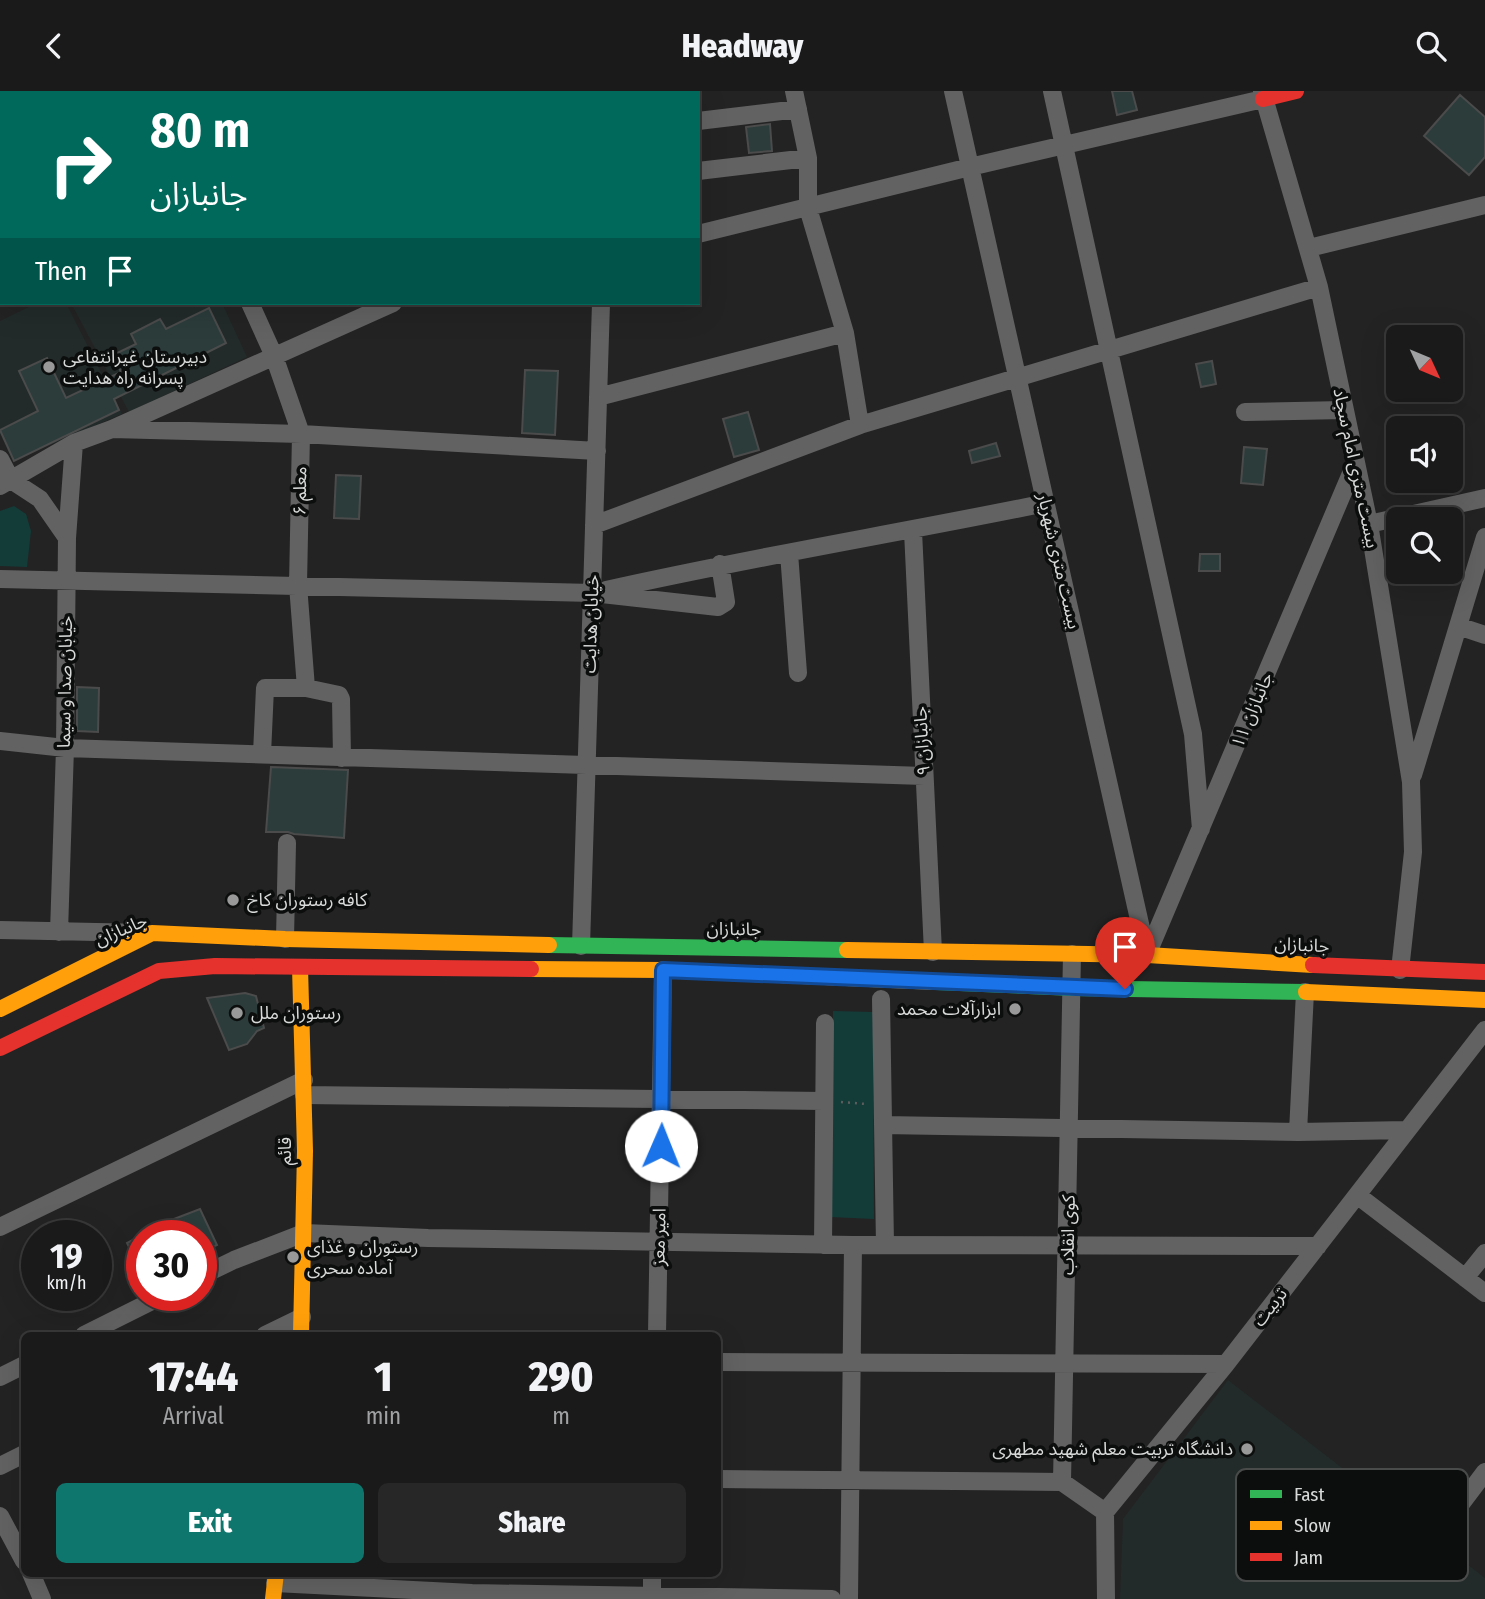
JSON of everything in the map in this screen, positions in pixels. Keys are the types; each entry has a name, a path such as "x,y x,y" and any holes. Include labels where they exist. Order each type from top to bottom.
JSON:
{"main road":[{"path":"1263,95 1296,91"},
{"name":"جانبازان","path":"0,1009 152,933 581,946 1147,955 1400,970 1485,972"},
{"path":"0,1048 159,971 215,967 663,970 1073,988 1305,992 1485,1000"},
{"name":"قائم","path":"300,967 304,1088 301,1326"}],"street":[{"path":"794,91 808,158 808,208 845,333 860,425"},
{"name":"بیست متری شهریار","path":"953,91 1147,955"},
{"path":"1052,91 1193,734 1201,829"},
{"path":"700,234 970,167 1064,147 1263,95"},
{"name":"بیست متری امام سجاد","path":"1263,95 1319,287 1369,524 1411,782 1413,852 1400,970"},
{"path":"700,121 798,109"},
{"path":"700,171 808,158"},
{"path":"1309,248 1485,205"},
{"path":"594,525 860,425 1319,287"},
{"name":"معلم ۶","path":"251,305 274,356 301,434 298,585 306,688"},
{"path":"6,483 74,443 112,429 389,305"},
{"name":"خیابان هدایت","path":"581,946 601,305"},
{"path":"598,397 845,333"},
{"path":"1245,412 1344,410"},
{"path":"112,429 301,434 597,451"},
{"name":"خیابان صدا و سیما","path":"59,932 65,748 67,538 74,443"},
{"path":"0,459 6,483"},
{"name":"جانبازان ۱۱","path":"1147,955 1355,464"},
{"path":"6,483 40,499 67,538"},
{"path":"1369,524 1485,498"},
{"path":"593,593 720,564 913,531 1046,503"},
{"name":"جانبازان ۹","path":"913,531 933,952"},
{"path":"1411,782 1485,537"},
{"path":"789,553 798,674"},
{"path":"0,579 593,593 718,607 726,602 720,564"},
{"path":"1458,627 1485,635"},
{"path":"261,754 265,688 306,688 338,695 341,699 342,758"},
{"path":"0,741 65,748 924,776"},
{"path":"285,939 287,843"},
{"path":"0,930 152,933"},
{"name":"کوی انقلاب","path":"1062,1482 1072,954"},
{"name":"امیر معز","path":"657,1332 663,970"},
{"path":"1298,1132 1305,992"},
{"path":"881,999 885,1245"},
{"path":"822,1245 825,1023"},
{"name":"تربیت","path":"1105,1512 1226,1364 1485,1030"},
{"path":"3,1226 304,1088 483,1097 824,1101"},
{"path":"883,1125 1070,1126 1298,1132 1407,1130"},
{"path":"1357,1195 1485,1293"},
{"path":"217,1268 304,1233 822,1245 1318,1246"},
{"path":"849,1599 853,1245"},
{"path":"1465,1278 1485,1252"},
{"path":"90,1332 132,1311"},
{"path":"277,1332 301,1326"},
{"path":"721,1362 1226,1364"},
{"path":"0,1377 21,1366"},
{"path":"0,1466 21,1456"},
{"path":"1468,1495 1485,1472"},
{"path":"721,1479 1062,1482 1105,1512 1106,1599"},
{"path":"0,1516 21,1552"},
{"path":"34,1577 43,1599"},
{"path":"652,1577 652,1597"},
{"path":"274,1585 471,1593 832,1599"}],"path":[{"path":"824,1101 883,1105"}],"shaded area":[{"name":"دبیرستان غیرانتفاعی پسرانه راه هدایت","path":"33,305 67,305 122,414 13,461 0,434 0,321"},
{"path":"72,305 223,305 247,357 129,412"},
{"path":"14,506 26,514 31,531 27,567 0,566 0,511"},
{"path":"833,1011 873,1012 874,1219 830,1217"},
{"path":"1228,1380 1344,1469 1236,1469 1236,1581 1468,1581 1468,1565 1485,1578 1485,1599 1120,1599 1123,1519"}],"building":[{"path":"1112,91 1132,91 1137,110 1117,115"},
{"path":"1460,95 1485,117 1485,157 1469,175 1424,136"},
{"path":"770,124 772,151 749,153 746,127"},
{"path":"209,308 226,343 114,399 119,410 14,461 0,430 38,411 19,371 47,358 66,398 121,372 113,355 136,344 131,334 160,319 166,329"},
{"path":"1212,361 1216,384 1201,387 1196,364"},
{"path":"525,370 558,371 555,435 522,433"},
{"path":"748,412 759,450 734,457 723,419"},
{"path":"996,443 1000,456 972,463 969,451"},
{"path":"1244,447 1267,449 1263,485 1241,483"},
{"path":"336,475 361,476 359,519 334,518"},
{"path":"1200,554 1220,554 1220,571 1199,571"},
{"path":"77,687 99,688 98,732 77,731"},
{"path":"271,767 348,770 344,838 266,832"},
{"name":"رستوران ملل","path":"245,993 256,996 264,1028 257,1031 247,1044 229,1050 207,998"},
{"path":"200,1209 205,1220 172,1220 174,1219"}],"traffic: fast":[{"path":"549,945 847,950"},
{"path":"936,982 1073,988 1306,992"}],"traffic: slow":[{"path":"0,1009 152,933 549,945"},
{"path":"847,950 1147,955 1313,965"},
{"path":"300,967 305,1151 301,1332"},
{"path":"531,969 663,970 936,982"},
{"path":"1306,992 1485,1000"},
{"path":"273,1599 276,1577"}],"traffic: jam":[{"path":"1263,99 1296,91"},
{"path":"1313,965 1485,972"},
{"path":"0,1048 159,971 215,966 531,969"}],"place":[{"name":"دبیرستان غیرانتفاعی پسرانه راه هدایت","path":"49,367"},
{"name":"کافه رستوران کاخ","path":"233,900"},
{"name":"ابزارآلات محمد","path":"1015,1009"},
{"name":"رستوران ملل","path":"237,1013"},
{"name":"رستوران و غذای آماده سحری","path":"293,1257"},
{"name":"دانشگاه تربیت معلم شهید مطهری","path":"1247,1449"}],"route":[{"path":"661,1146 663,970 1125,989"}]}
